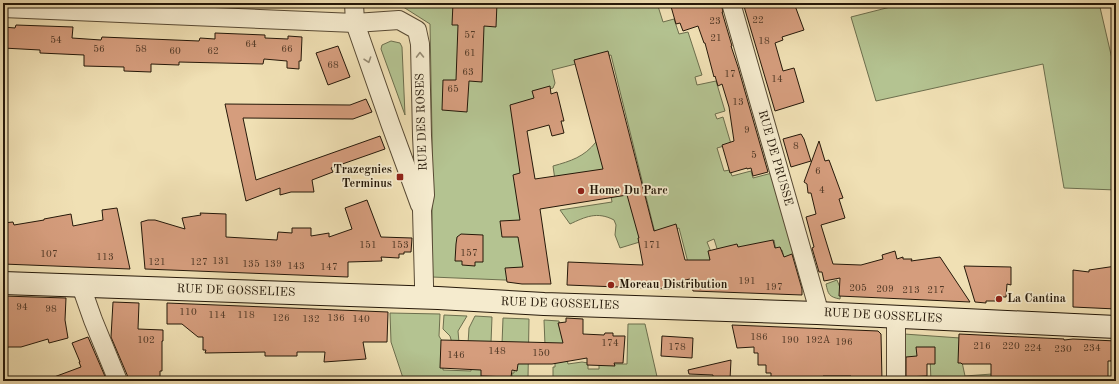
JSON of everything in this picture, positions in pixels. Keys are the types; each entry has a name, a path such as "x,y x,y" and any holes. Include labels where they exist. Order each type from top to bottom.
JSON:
{"main road":[{"name":"RUE DE GOSSELIES","path":"3,283 896,316 1116,327"}],"street":[{"path":"354,3 356,23 390,123 422,210"},
{"name":"RUE DE PRUSSE","path":"731,3 815,296 817,313"},
{"path":"3,8 151,9 356,23"},
{"name":"RUE DES ROSES","path":"356,23 399,20 417,30 420,44 425,195 422,210 424,298"},
{"path":"81,286 118,381"},
{"path":"896,316 896,381"}],"green space":[{"path":"241,3 326,3 321,7"},
{"path":"397,3 657,3 663,22 674,19 679,34 688,32 702,75 695,77 697,85 716,81 725,111 715,114 717,119 723,117 731,144 717,148 724,171 730,170 732,176 751,171 753,178 772,173 795,257 785,261 782,250 776,251 774,240 719,255 714,239 707,242 715,262 691,274 679,228 670,231 660,251 611,55 552,70 555,83 553,88 535,93 542,118 526,123 521,220 528,281 432,277 430,24"},
{"path":"906,3 1099,3 1116,76 1116,190 1064,188 1043,64 876,101 851,17"},
{"path":"391,41 400,43 402,47 405,115 381,49 382,45"},
{"path":"596,142 631,184 643,241 620,248 615,235 616,225 614,220 597,215 586,217 570,224 560,210 612,202 607,172 555,180 553,166 577,158"},
{"path":"837,280 841,290 840,299 833,297 830,294 827,290 826,284"},
{"path":"390,313 440,314 439,336 443,343 443,370 471,371 471,344 468,344 469,328 475,316 492,317 491,343 484,372 484,379 512,380 512,373 514,373 515,344 502,344 503,318 529,319 528,378 553,378 553,367 555,367 555,346 545,345 544,320 559,321 568,364 582,362 588,363 588,369 599,369 599,364 627,364 628,324 645,324 658,381 404,381 391,342"},
{"path":"444,315 467,316 458,331 459,343 452,343 450,336 443,329"},
{"path":"904,334 960,338 965,376 992,374 992,381 931,381 930,358 902,359"}],"building":[{"path":"453,3 497,3 496,27 484,26 482,82 469,81 467,112 442,110 443,80 456,80 458,25 452,25"},
{"path":"670,3 721,3 731,46 768,172 753,176 751,168 747,168 730,173 722,145 734,141 729,107 722,84 718,86 715,76 714,77 705,43 698,26 683,31 680,23 676,24"},
{"path":"743,3 794,3 804,30 782,37 783,40 775,43 783,71 794,68 804,102 775,111"},
{"path":"16,25 73,27 72,38 101,40 102,37 199,41 200,38 215,39 215,33 265,35 265,38 288,39 288,36 302,37 301,61 299,61 299,69 287,68 287,61 264,59 263,64 179,62 179,65 151,64 151,72 124,71 124,67 84,66 84,55 40,53 40,50 3,48 3,27 15,28"},
{"path":"338,46 350,77 328,85 316,53"},
{"path":"608,51 654,231 676,224 685,260 710,260 708,251 737,244 738,247 773,240 775,248 780,247 784,257 792,254 802,289 802,295 693,291 690,279 667,284 669,289 567,285 568,262 643,265 639,238 627,195 540,209 551,284 522,284 507,282 505,268 523,267 518,237 502,237 500,221 520,220 513,175 520,173 510,105 534,98 532,91 550,86 551,94 557,92 564,121 561,121 564,133 552,136 549,125 527,131 535,179 603,169 574,60"},
{"path":"366,99 372,112 353,119 243,118 256,180 380,136 385,149 331,168 333,172 312,180 314,192 291,192 280,195 280,188 246,201 225,104 350,105"},
{"path":"801,134 811,161 791,167 783,139"},
{"path":"819,141 825,161 829,160 843,198 839,199 845,218 821,225 833,264 861,265 883,259 882,255 895,251 897,259 903,257 903,259 912,259 911,261 940,257 970,302 839,296 840,278 824,281 822,272 819,272 812,248 814,247 806,217 816,214 811,193 808,193 807,184 804,182"},
{"path":"367,200 381,237 412,238 411,252 399,254 399,258 381,257 382,261 348,262 348,277 145,269 141,222 155,220 185,229 182,218 201,215 200,213 226,214 226,237 277,240 278,232 292,233 292,228 311,228 311,236 329,233 329,237 352,229 345,208"},
{"path":"117,208 130,269 3,264 3,223 13,222 14,225 71,214 73,226 103,220 102,210"},
{"path":"461,234 483,235 483,262 475,262 475,266 462,265 462,261 455,261 457,237"},
{"path":"964,266 1011,267 1011,285 1007,284 1006,297 995,297 995,301 986,301 986,303 975,302"},
{"path":"1116,266 1116,309 1073,307 1073,270 1089,272 1089,270"},
{"path":"3,296 66,298 65,320 68,338 49,343 48,339 21,347 3,348"},
{"path":"113,302 139,303 138,329 163,330 162,371 160,371 160,381 128,381 128,377 111,337"},
{"path":"167,303 388,312 387,342 363,342 366,359 324,362 325,352 297,352 297,356 265,356 265,352 205,353 206,350 203,350 203,337 198,337 182,324 167,324"},
{"path":"566,318 583,319 583,334 604,335 605,333 613,333 613,336 625,336 623,363 614,363 615,366 587,365 587,358 552,364 518,364 517,371 512,370 511,377 481,376 481,370 440,368 441,340 563,343 558,323 566,322"},
{"path":"732,325 878,331 881,334 882,381 866,381 866,379 851,380 851,376 823,376 823,381 788,381 788,379 771,379 771,373 766,373 766,365 758,365 758,353 754,353 754,347 737,348"},
{"path":"959,334 1064,340 1116,341 1116,359 1108,361 1108,377 1072,377 1073,381 991,381 991,364 958,363"},
{"path":"662,336 693,338 692,358 661,356"},
{"path":"88,337 107,381 47,381 46,380 81,367 72,343"},
{"path":"916,347 935,347 935,364 927,364 927,376 906,377 906,357 917,356"},
{"path":"731,360 730,379 713,378 713,375 689,374 688,370"}],"place":[{"name":"Trazegnies Terminus","path":"400,177"},
{"name":"Home Du Parc","path":"581,191"},
{"name":"Moreau Distribution","path":"611,285"},
{"name":"La Cantina","path":"999,299"}]}
